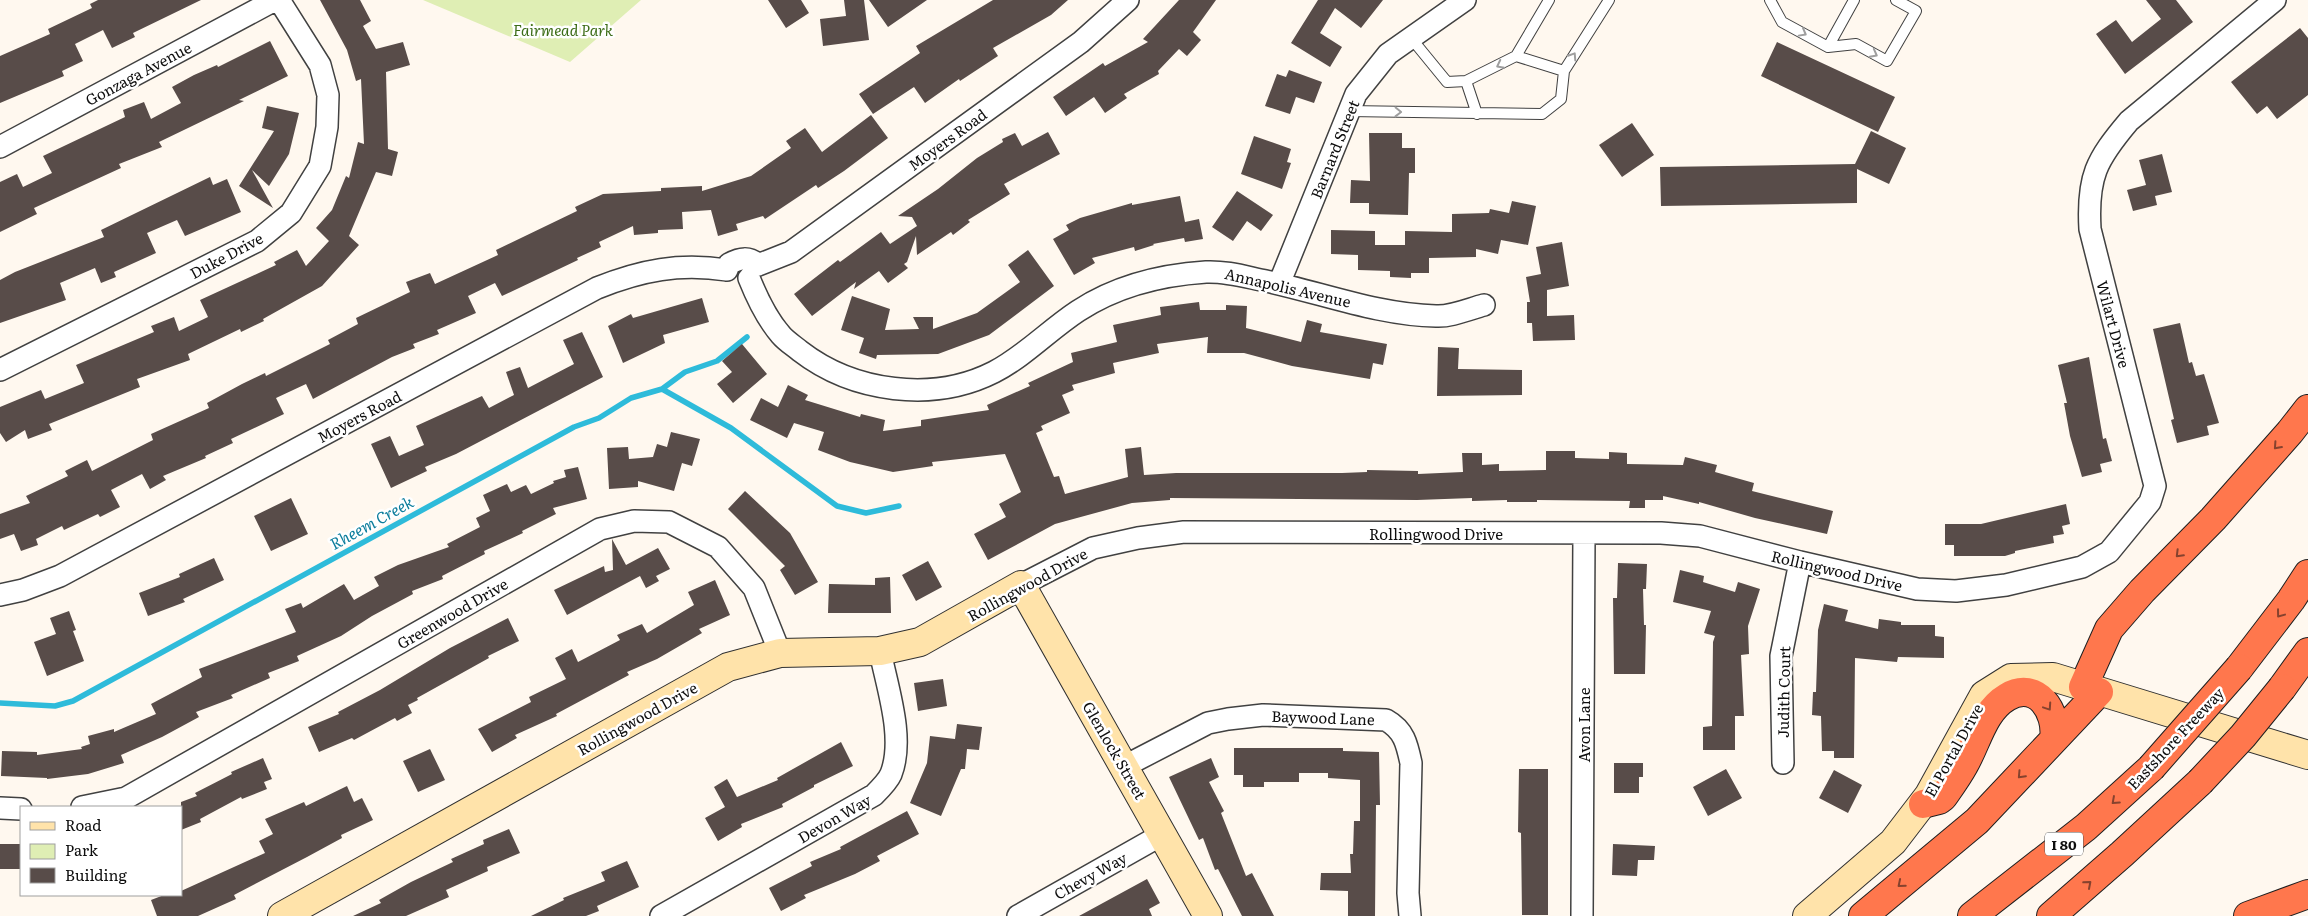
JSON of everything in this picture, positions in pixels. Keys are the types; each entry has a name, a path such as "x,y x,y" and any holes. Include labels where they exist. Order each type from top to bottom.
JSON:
{"highway":[{"path":"1863,916 1977,821 2054,739 2091,689 2109,629 2142,591 2213,519 2290,432 2308,408"},
{"name":"Eastshore Freeway","path":"1972,916 2086,827 2151,768 2239,668 2291,600 2308,574"},
{"path":"2051,916 2200,782 2243,736 2308,652"},
{"path":"1923,804 1939,800 1942,797 1965,765 1991,712 2008,696 2025,693 2036,695 2046,703 2055,721 2054,739"},
{"path":"2248,916 2308,894"}],"street":[{"name":"Gonzaga Avenue","path":"0,147 275,0"},
{"name":"Duke Drive","path":"0,370 256,241 291,213 320,166 327,127 328,95 320,65 279,0"},
{"name":"Moyers Road","path":"0,596 23,590 60,576 597,288 629,275 668,268 707,267 726,270 731,277 739,280 791,252 1081,42 1128,0"},
{"name":"Barnard Street","path":"1279,284 1356,94 1388,54 1466,0"},
{"name":"Wilart Drive","path":"1956,591 2006,585 2082,567 2109,552 2150,502 2155,486 2152,469 2090,229 2088,198 2096,168 2111,142 2129,122 2275,0"},
{"name":"Annapolis Avenue","path":"754,272 766,314 782,337 812,360 845,378 894,390 922,390 949,387 994,372 1020,355 1078,311 1125,286 1172,274 1220,271 1394,312 1438,317 1484,305"},
{"name":"Greenwood Drive","path":"87,806 126,798 600,529 634,521 669,522 718,547 754,588 780,653"},
{"name":"Rollingwood Drive","path":"282,916 728,667 780,653 880,651 920,642 1021,585 1093,548 1138,538 1184,532 1661,533 1700,536 1800,562 1917,589 1956,591"},
{"name":"Avon Lane","path":"1582,916 1584,534"},
{"name":"Judith Court","path":"1783,764 1781,656 1800,562"},
{"name":"Glenlock Street","path":"1021,585 1125,766 1208,916"},
{"name":"Devon Way","path":"661,916 874,795 890,775 897,750 895,726 880,651"},
{"name":"El Portal Drive","path":"1807,916 1893,842 1923,804 1984,695 2011,678 2053,677 2308,755"},
{"name":"Baywood Lane","path":"1125,766 1208,723 1228,719 1262,715 1386,720 1397,726 1408,746 1411,763 1408,893 1410,916"},
{"path":"0,808 20,809"},
{"name":"Chevy Way","path":"1018,916 1163,834"}],"lane":[{"path":"1411,38 1447,82 1466,81 1516,56 1549,0"},
{"path":"1349,111 1542,114 1562,99 1564,71 1609,0"},
{"path":"1770,0 1782,22 1828,47 1856,44 1887,60 1916,11 1896,0"},
{"path":"1828,47 1854,0"},
{"path":"1516,56 1564,71"},
{"path":"1466,81 1477,114"}],"green space":[{"name":"Fairmead Park","path":"423,0 641,0 570,62"}],"building":[{"path":"98,0 201,0 133,33 135,37 112,48 103,30 75,44 83,61 62,71 64,76 0,103 0,56 50,34 48,29 92,8 90,4"},
{"path":"320,0 360,0 371,21 363,26 376,49 403,42 410,65 386,72 388,149 398,152 392,176 376,172 349,236 359,245 322,286 263,319 264,321 241,332 240,329 188,354 190,360 137,379 140,387 49,424 52,430 28,439 25,430 6,442 0,433 0,407 41,390 45,399 84,383 76,365 154,332 151,326 174,317 179,331 208,317 200,300 276,265 274,262 297,250 306,266 329,241 316,228 332,210 346,176 349,178 358,142 364,144 361,79 356,81 347,50"},
{"path":"768,0 801,0 809,13 786,28"},
{"path":"844,0 864,0 869,40 823,46 820,19 846,16"},
{"path":"869,0 927,0 888,27"},
{"path":"993,0 1068,0 1051,15 993,48 998,56 960,81 959,79 925,103 914,87 873,114 859,94 920,53 916,46"},
{"path":"1179,0 1216,0 1193,32 1201,40 1187,56 1179,49 1158,71 1159,74 1124,94 1127,98 1105,113 1094,97 1066,116 1053,97 1103,63 1105,66 1148,42 1143,39"},
{"path":"1318,0 1383,0 1361,28 1335,8 1320,33 1342,47 1330,67 1291,43"},
{"path":"2146,0 2176,0 2193,22 2125,74 2096,34 2116,20 2132,42 2161,19"},
{"path":"2300,28 2308,38 2308,95 2277,119 2267,106 2257,114 2231,82"},
{"path":"270,41 288,76 239,100 244,101 159,142 162,147 119,164 121,168 34,208 37,214 0,232 0,182 17,174 23,187 52,173 43,156 125,117 123,110 144,102 151,119 181,103 172,87 194,75 217,65 218,67"},
{"path":"1777,42 1895,97 1878,132 1761,76"},
{"path":"1289,70 1322,82 1314,103 1296,97 1290,114 1265,106 1277,74 1286,77"},
{"path":"267,106 299,113 289,154 269,186 252,170 273,208 239,186 274,131 262,128"},
{"path":"871,115 888,138 844,171 818,188 816,185 765,219 763,216 736,224 738,230 718,236 711,210 682,212 683,229 658,230 658,233 634,235 633,226 599,242 601,247 577,258 578,260 502,296 495,283 468,296 476,313 437,330 439,334 413,344 415,348 392,357 313,399 306,384 276,398 284,414 231,439 233,443 205,456 206,458 163,476 166,480 150,489 142,474 111,490 120,507 100,517 98,514 64,530 62,526 36,539 38,545 21,551 14,534 0,539 0,514 30,503 26,496 68,476 65,471 87,460 92,471 153,440 151,434 209,408 207,403 242,384 265,373 266,376 330,344 328,340 358,324 356,318 410,292 406,282 430,273 435,284 498,255 496,250 577,211 575,207 603,194 661,191 661,188 702,186 702,191 751,176 791,148 786,141 805,128 822,152"},
{"path":"1632,123 1654,155 1622,177 1599,145"},
{"path":"1871,131 1906,148 1889,184 1857,169 1857,203 1661,206 1660,167 1855,164"},
{"path":"1048,132 1060,154 1004,184 1010,194 968,220 970,222 953,235 951,232 917,255 916,236 907,262 904,264 908,268 888,283 879,271 854,289 856,282 812,316 794,294 838,260 840,262 881,232 890,244 917,226 912,217 898,216 938,189 977,158 1003,142 1002,139 1015,133 1022,146"},
{"path":"1369,133 1402,133 1402,148 1415,148 1415,173 1409,173 1408,215 1369,214 1369,203 1350,203 1351,180 1370,181"},
{"path":"1254,136 1291,149 1287,162 1291,163 1282,189 1241,174"},
{"path":"2162,154 2172,192 2155,196 2157,205 2133,211 2127,190 2146,185 2139,160"},
{"path":"210,177 213,185 227,179 241,212 185,236 177,220 147,233 156,253 114,272 116,277 101,283 95,268 60,283 66,300 0,323 0,280 15,272 104,237 101,230"},
{"path":"1237,191 1273,215 1261,231 1247,221 1233,241 1212,227"},
{"path":"1180,196 1185,222 1199,219 1203,239 1185,242 1184,238 1153,244 1135,251 1134,247 1092,258 1095,263 1074,275 1053,239 1069,230 1066,225 1080,218 1132,203 1132,205"},
{"path":"1512,201 1536,206 1528,245 1501,240 1498,254 1476,249 1476,257 1429,258 1429,273 1411,273 1411,278 1390,277 1390,271 1358,270 1358,255 1331,254 1331,230 1375,231 1375,245 1405,245 1405,231 1452,232 1452,214 1489,213 1490,209 1509,213"},
{"path":"1562,242 1569,286 1547,290 1547,316 1574,315 1575,340 1533,341 1532,323 1527,323 1527,302 1530,302 1526,277 1541,274 1536,247"},
{"path":"1028,250 1054,286 989,335 938,354 877,355 876,359 859,353 864,338 841,330 852,296 890,309 885,330 919,329 913,317 933,317 933,329 977,313 1020,282 1008,265"},
{"path":"702,298 709,322 663,335 665,343 623,363 608,326 631,314 633,318"},
{"path":"1199,302 1200,310 1226,310 1226,305 1247,306 1246,328 1301,342 1307,320 1322,324 1320,332 1387,344 1383,365 1373,363 1370,379 1292,366 1244,353 1207,353 1208,337 1157,344 1159,353 1113,363 1115,373 1072,385 1074,390 1062,395 1070,413 1041,426 1043,430 1036,433 1054,477 1059,476 1065,494 1128,477 1125,449 1141,447 1144,475 1176,473 1342,473 1367,472 1367,470 1418,471 1418,474 1463,472 1462,453 1482,453 1482,465 1499,464 1499,471 1546,470 1546,451 1575,451 1575,458 1609,459 1609,452 1627,453 1627,464 1683,465 1685,457 1717,465 1715,472 1754,483 1752,491 1833,511 1827,534 1755,518 1699,502 1699,504 1663,496 1663,500 1645,500 1645,508 1629,508 1630,501 1537,500 1537,502 1507,502 1507,500 1472,501 1472,498 1417,500 1170,498 1170,500 1132,503 1055,524 988,560 974,534 1006,517 999,504 1021,492 1005,454 932,462 933,466 893,472 850,462 818,450 824,432 794,423 787,438 750,420 761,398 778,407 788,385 808,395 805,400 860,417 861,414 885,420 883,431 921,426 921,420 989,410 987,405 1030,386 1028,383 1073,362 1071,353 1117,342 1113,325 1161,315 1160,307"},
{"path":"2180,323 2189,363 2192,362 2196,376 2204,374 2219,423 2207,426 2209,435 2177,443 2171,420 2174,419 2153,329"},
{"path":"582,332 603,377 456,454 425,467 427,471 391,488 371,444 390,436 399,456 424,445 416,426 482,396 489,408 514,395 506,372 520,367 528,388 574,364 563,340"},
{"path":"742,344 767,374 733,403 717,384 732,372 722,361"},
{"path":"1438,347 1459,348 1458,369 1522,370 1522,395 1437,396"},
{"path":"2089,357 2103,439 2106,438 2112,461 2100,464 2102,472 2082,477 2070,436 2064,403 2067,403 2058,365"},
{"path":"671,432 700,439 692,466 682,463 674,491 638,481 638,487 609,489 607,448 628,447 629,459 653,457 657,444 667,447"},
{"path":"578,467 587,499 553,508 556,514 522,531 523,533 484,551 485,554 442,576 443,579 412,591 413,594 372,616 341,636 297,656 299,661 268,673 270,678 231,695 233,698 196,712 199,717 162,737 121,755 124,763 88,774 47,779 1,776 2,751 37,752 37,755 82,749 81,747 90,744 88,736 114,729 114,732 156,714 151,704 202,677 199,669 296,632 285,609 301,603 303,608 344,584 354,600 379,586 374,577 398,565 449,547 447,544 480,527 476,518 490,511 483,495 507,484 511,492 526,485 531,494 554,483 553,481 566,477 564,470"},
{"path":"745,491 790,533 818,582 795,595 780,570 785,566 728,509"},
{"path":"291,498 308,534 271,551 254,516"},
{"path":"2066,504 2070,524 2062,526 2064,534 2053,536 2054,543 2015,551 2015,553 2005,556 1954,556 1954,545 1945,545 1945,524 1981,524"},
{"path":"612,539 626,565 658,548 670,569 656,576 659,581 646,588 640,576 567,615 554,590 604,566 605,572 613,570"},
{"path":"214,558 224,580 183,599 185,602 148,616 139,593 180,577 179,574"},
{"path":"928,561 942,587 916,601 902,575"},
{"path":"1618,563 1647,564 1646,589 1643,589 1644,625 1646,625 1645,674 1614,674 1613,598 1617,598"},
{"path":"1680,570 1704,576 1703,582 1735,592 1738,582 1760,589 1748,626 1749,654 1741,655 1744,716 1735,716 1735,750 1703,750 1703,727 1712,726 1713,642 1715,636 1704,633 1711,611 1673,602"},
{"path":"890,577 891,613 828,613 829,584 875,585 875,578"},
{"path":"715,580 730,615 699,629 702,633 657,659 627,672 629,675 556,714 557,716 515,735 517,738 492,752 478,729 531,702 529,697 566,679 555,658 572,649 578,662 620,640 617,635 642,624 647,633 694,605 688,592"},
{"path":"1824,604 1848,610 1845,621 1878,629 1879,619 1901,622 1901,625 1935,625 1935,636 1944,637 1944,658 1898,657 1897,662 1855,658 1854,758 1834,758 1834,751 1822,751 1821,716 1812,715 1813,692 1816,692 1818,630"},
{"path":"69,611 76,630 73,631 84,661 47,676 34,642 56,634 50,618"},
{"path":"508,618 519,641 488,656 489,658 417,698 418,700 408,705 412,713 397,721 395,718 354,740 352,738 319,752 308,727 339,714 338,712 380,690 450,648"},
{"path":"943,679 947,706 918,711 914,683"},
{"path":"957,724 982,727 979,750 967,749 965,769 961,769 941,816 910,803 927,763 930,736 955,739"},
{"path":"841,742 853,766 814,785 814,787 782,804 783,807 741,824 742,827 718,841 705,818 725,807 714,787 727,779 737,797 778,780 777,778"},
{"path":"1234,748 1343,748 1343,751 1379,752 1380,805 1376,805 1375,916 1348,916 1348,891 1320,890 1321,873 1351,873 1350,854 1353,854 1354,821 1360,821 1360,780 1328,778 1328,773 1299,773 1299,782 1264,782 1264,787 1243,787 1243,775 1234,775"},
{"path":"430,749 445,780 418,792 403,761"},
{"path":"263,758 272,779 264,782 267,789 242,799 241,797 200,819 201,822 182,830 181,802 197,796 195,793 232,774 231,772"},
{"path":"1211,758 1219,777 1209,782 1224,811 1221,813 1246,876 1252,873 1274,916 1242,916 1218,869 1215,870 1203,838 1199,840 1169,777"},
{"path":"1614,763 1643,763 1643,777 1639,777 1639,793 1614,793"},
{"path":"1519,769 1548,769 1548,915 1522,915 1521,833 1518,832"},
{"path":"1726,769 1742,798 1708,816 1693,787"},
{"path":"1834,770 1862,785 1848,813 1819,798"},
{"path":"347,786 354,802 362,798 373,820 341,835 342,838 234,895 236,899 198,916 157,916 151,900 161,896 182,896 182,891 265,853 259,841 273,834 265,819 304,802 306,806"},
{"path":"907,811 919,834 877,856 880,861 855,874 804,895 806,898 781,911 769,888 812,866 810,862 841,849 840,847"},
{"path":"509,829 520,853 487,867 488,871 446,890 449,897 406,916 353,916 381,903 379,900 411,882 453,862 451,859 484,844 483,840"},
{"path":"0,844 20,844 20,869 0,869"},
{"path":"1613,844 1655,846 1654,860 1638,860 1637,876 1612,875"},
{"path":"627,861 639,887 597,906 599,911 586,916 531,916 564,900 563,898 605,881 601,872"},
{"path":"1147,879 1160,903 1149,909 1152,916 1079,916"}],"waterway":[{"name":"Rheem Creek","path":"0,703 55,706 73,701 574,427 599,418 631,398 662,389 685,372 717,361 747,337"},
{"path":"662,389 731,428 837,506 866,513 899,506"}]}
